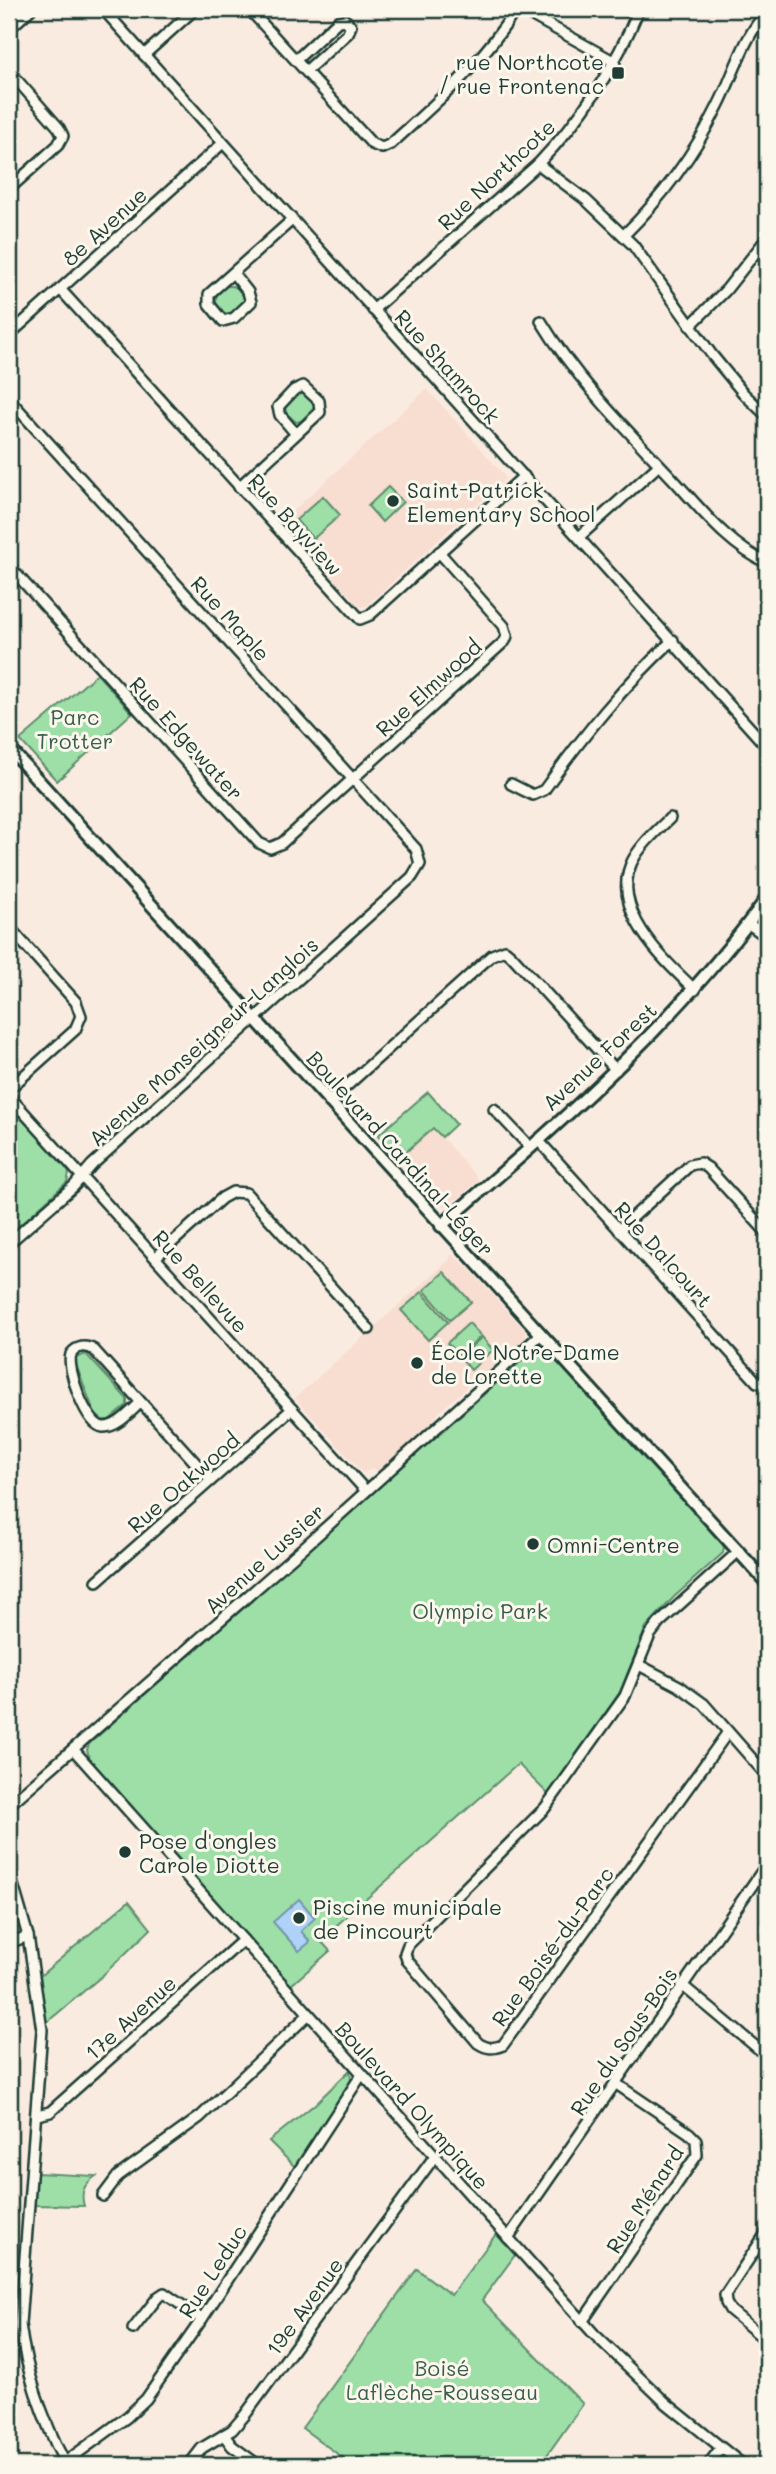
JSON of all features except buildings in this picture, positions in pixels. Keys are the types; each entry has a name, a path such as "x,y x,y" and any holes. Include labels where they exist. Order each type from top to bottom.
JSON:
{"street":[{"path":"9,29 31,9"},
{"name":"Rue Shamrock","path":"103,9 767,747"},
{"path":"144,55 195,9"},
{"path":"249,9 372,144 382,148 391,144 470,71 518,9 615,62"},
{"name":"Rue Northcote","path":"373,310 538,164 586,109 615,62 639,9"},
{"path":"624,236 699,142 752,31 767,12"},
{"path":"296,61 338,22 345,20 349,23 351,26 348,33 306,71"},
{"path":"9,71 63,136 58,145 9,190"},
{"name":"8e Avenue","path":"9,335 223,142"},
{"path":"538,164 586,200 624,236 744,394 767,416"},
{"path":"233,273 248,292 251,302 234,318 223,321 212,309 208,298 233,273 292,220"},
{"path":"690,326 726,290 767,238"},
{"name":"Rue Bayview","path":"60,289 360,619 370,615 524,476"},
{"path":"541,321 578,373 659,465 726,536 767,563"},
{"path":"239,487 318,415 321,408 319,401 303,386 294,390 278,407 280,415 296,434"},
{"name":"Rue Maple","path":"9,399 416,849 420,864"},
{"path":"579,537 659,465"},
{"name":"Rue Elmwood","path":"352,779 502,645 507,636 504,626 439,552"},
{"name":"Rue Edgewater","path":"9,566 264,847 276,847 282,843 352,779"},
{"path":"510,784 533,795 544,790 594,722 673,640"},
{"name":"Boulevard Cardinal-Léger","path":"9,748 767,1583"},
{"path":"670,818 636,855 629,872 627,893 635,917 647,937 695,990"},
{"name":"Avenue Monseigneur-Langlois","path":"9,1243 412,877 420,864"},
{"name":"Avenue Forest","path":"441,1226 617,1070 695,990 767,898"},
{"path":"749,923 767,937"},
{"path":"9,927 76,1002 81,1016 75,1030 9,1089"},
{"path":"329,1102 500,950 508,952 617,1070"},
{"name":"Rue Bellevue","path":"9,1096 366,1491"},
{"name":"Rue Dalcourt","path":"495,1109 620,1230 757,1382 767,1385"},
{"path":"620,1230 690,1165 700,1163 708,1168 767,1233"},
{"path":"156,1257 228,1194 238,1191 246,1193 369,1329"},
{"name":"Avenue Lussier","path":"9,1805 540,1335"},
{"path":"140,1403 114,1424 103,1427 93,1423 70,1368 69,1358 73,1351 85,1346 94,1350 211,1480"},
{"name":"Rue Oakwood","path":"97,1581 292,1409"},
{"name":"Rue Boisé-du-Parc","path":"728,1732 503,2045 486,2048 478,2043 407,1960 405,1953 408,1945 545,1808 614,1715 639,1665 650,1635 659,1623 739,1551"},
{"path":"639,1665 692,1694 704,1704 767,1776"},
{"name":"Boulevard Olympique","path":"73,1749 583,2322 642,2382 720,2449 743,2465"},
{"name":"Rue du Sous-Bois","path":"508,2238 767,1864"},
{"path":"9,1871 28,1936 42,2030 20,2323 36,2389 65,2464"},
{"path":"9,1943 28,1936"},
{"name":"17e Avenue","path":"37,2115 46,2114 57,2105 243,1940"},
{"path":"682,1985 767,2056"},
{"path":"103,2196 118,2176 200,2117 309,2014"},
{"name":"Rue Leduc","path":"65,2464 138,2408 202,2319 362,2074"},
{"name":"Rue Ménard","path":"583,2322 697,2155 696,2140 689,2133 615,2084"},
{"name":"19e Avenue","path":"189,2465 202,2448 224,2435 245,2415 435,2156"},
{"path":"767,2232 725,2295 730,2310 767,2341"},
{"path":"133,2329 164,2293 202,2319"},
{"path":"224,2435 232,2446 258,2465"},
{"path":"708,2465 720,2449"}],"shaded area":[{"name":"Saint-Patrick Elementary School","path":"427,389 505,479 366,606 360,607 282,521"},
{"path":"434,1128 479,1180 449,1206 441,1205 398,1159"},
{"name":"École Notre-Dame de Lorette","path":"452,1254 525,1330 526,1339 438,1413 425,1434 379,1473 372,1469 363,1473 295,1398 449,1260"}],"green space":[{"path":"230,286 240,290 244,300 240,310 230,314 220,310 216,300 220,290"},
{"path":"300,393 310,398 314,408 301,421 296,422 286,413 285,407"},
{"path":"388,487 403,502 382,522 368,506"},
{"path":"323,496 340,515 313,539 296,520"},
{"name":"Parc Trotter","path":"97,674 132,713 57,781 20,740"},
{"path":"428,1092 456,1124 442,1137 433,1128 398,1159 378,1135"},
{"path":"9,1102 65,1164 69,1174 67,1182 9,1235"},
{"path":"444,1272 471,1302 450,1320 424,1290"},
{"path":"422,1292 448,1322 428,1340 401,1310"},
{"path":"469,1323 481,1336 459,1356 447,1343"},
{"path":"482,1337 493,1350 471,1370 460,1357"},
{"name":"Olympic Park","path":"542,1347 548,1350 721,1541 723,1553 674,1597 646,1627 620,1692 548,1794 518,1764 320,1940 330,1951 290,1986 90,1760 87,1750 89,1744 535,1349"},
{"path":"86,1354 127,1399 127,1405 109,1420 102,1420 95,1414 76,1365 76,1358"},
{"path":"129,1901 151,1929 103,1975 46,2023 40,1976"},
{"path":"350,2070 351,2080 296,2168 269,2141 315,2104"},
{"path":"36,2173 96,2176 84,2189 84,2206 33,2205"},
{"name":"Boisé Laflèche-Rousseau","path":"496,2234 515,2255 482,2300 583,2404 540,2465 339,2465 343,2458 302,2428 417,2269 451,2295"}],"water":[{"path":"299,1899 315,1918 301,1931 310,1942 299,1951 273,1922"}],"place":[{"name":"rue Northcote / rue Frontenac","path":"618,73"},
{"name":"Saint-Patrick Elementary School","path":"393,501"},
{"name":"École Notre-Dame de Lorette","path":"417,1363"},
{"name":"Omni-Centre","path":"533,1544"},
{"name":"Pose d'ongles Carole Diotte","path":"125,1852"},
{"name":"Piscine municipale de Pincourt","path":"299,1918"}]}
